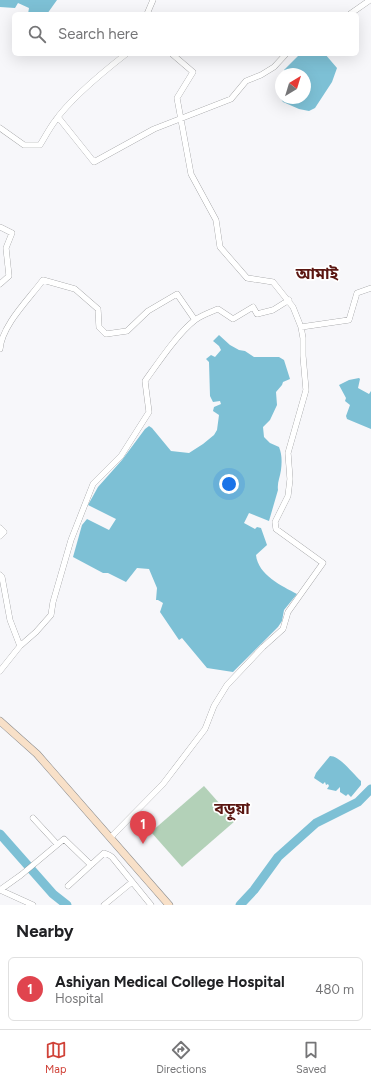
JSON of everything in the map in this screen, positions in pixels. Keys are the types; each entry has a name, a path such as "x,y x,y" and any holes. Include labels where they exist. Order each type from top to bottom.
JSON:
{"street":[{"path":"148,12 153,0"},
{"path":"353,12 370,0"},
{"path":"0,128 24,145 40,145 58,117 75,98 123,56"},
{"path":"111,837 163,784 205,729 214,706 227,685 263,647 283,629 288,612 324,563 276,529 275,522 288,496 290,479 288,453 306,390 303,356 304,338 301,327 289,300 273,282 247,278 220,247 216,220 191,174 177,98 193,72 174,56"},
{"path":"58,117 94,162 154,130 231,99 246,81 261,75 274,67 284,56"},
{"path":"0,227 12,233 6,248 10,276 0,284"},
{"path":"0,349 1,342 18,310 43,280 75,289 88,299 98,309 99,327 106,334 127,332 148,311 177,294 195,320"},
{"path":"301,327 349,320 357,293 371,288"},
{"path":"0,671 20,646 36,632 51,615 53,602 70,540 93,484 121,456 149,412 145,381 177,339 195,320 218,309 233,320 253,307 257,314 273,310 289,300"},
{"path":"0,528 4,532 0,536"},
{"path":"0,575 2,577 10,620 20,646"},
{"path":"0,721 38,754 169,905"},
{"path":"33,818 57,844"},
{"path":"0,891 33,866 64,839 91,865"},
{"path":"68,886 104,853 106,853 112,857 151,905"},
{"path":"104,905 132,882"},
{"path":"0,891 26,905"},
{"path":"0,891 33,905"}],"green space":[{"path":"204,786 235,821 182,867 151,832"}],"water":[{"path":"0,0 57,0 48,12 28,12 29,8 18,3 15,8 0,7"},
{"path":"298,56 327,56 337,68 332,82 315,108 309,111 299,109 288,104 311,104 311,68 286,68"},
{"path":"219,335 230,345 239,350 245,351 254,357 279,357 284,360 290,379 283,382 276,392 277,405 270,420 263,427 264,437 270,443 279,447 282,458 278,490 269,521 249,513 244,523 255,529 257,527 261,528 267,545 256,555 261,568 272,579 297,594 284,610 282,621 278,627 233,672 207,668 182,638 179,640 160,612 163,603 156,600 157,588 149,569 137,568 126,582 108,573 103,573 73,557 82,525 87,519 109,530 116,519 88,505 98,487 122,460 145,429 149,426 152,428 171,451 189,453 214,435 217,430 219,415 213,411 214,407 221,404 220,401 213,402 210,396 209,362 206,359 211,355 215,357 221,350 213,341"},
{"path":"359,378 358,388 369,394 371,391 371,429 347,419 346,416 350,405 345,401 346,398 339,385 349,380"},
{"path":"330,756 342,762 361,781 361,785 351,797 348,794 346,796 340,792 340,787 336,791 327,789 329,786 328,784 326,785 325,782 323,784 314,778 316,773"}],"waterway":[{"path":"240,905 254,890 278,857 316,823 358,802 371,789"},
{"path":"0,834 53,894 67,905"}],"place":[{"name":"Ashiyan Medical College Hospital","path":"143,844"}],"district":[{"name":"আমাই","path":"317,273"},
{"name":"বড়ুয়া","path":"232,808"}]}
